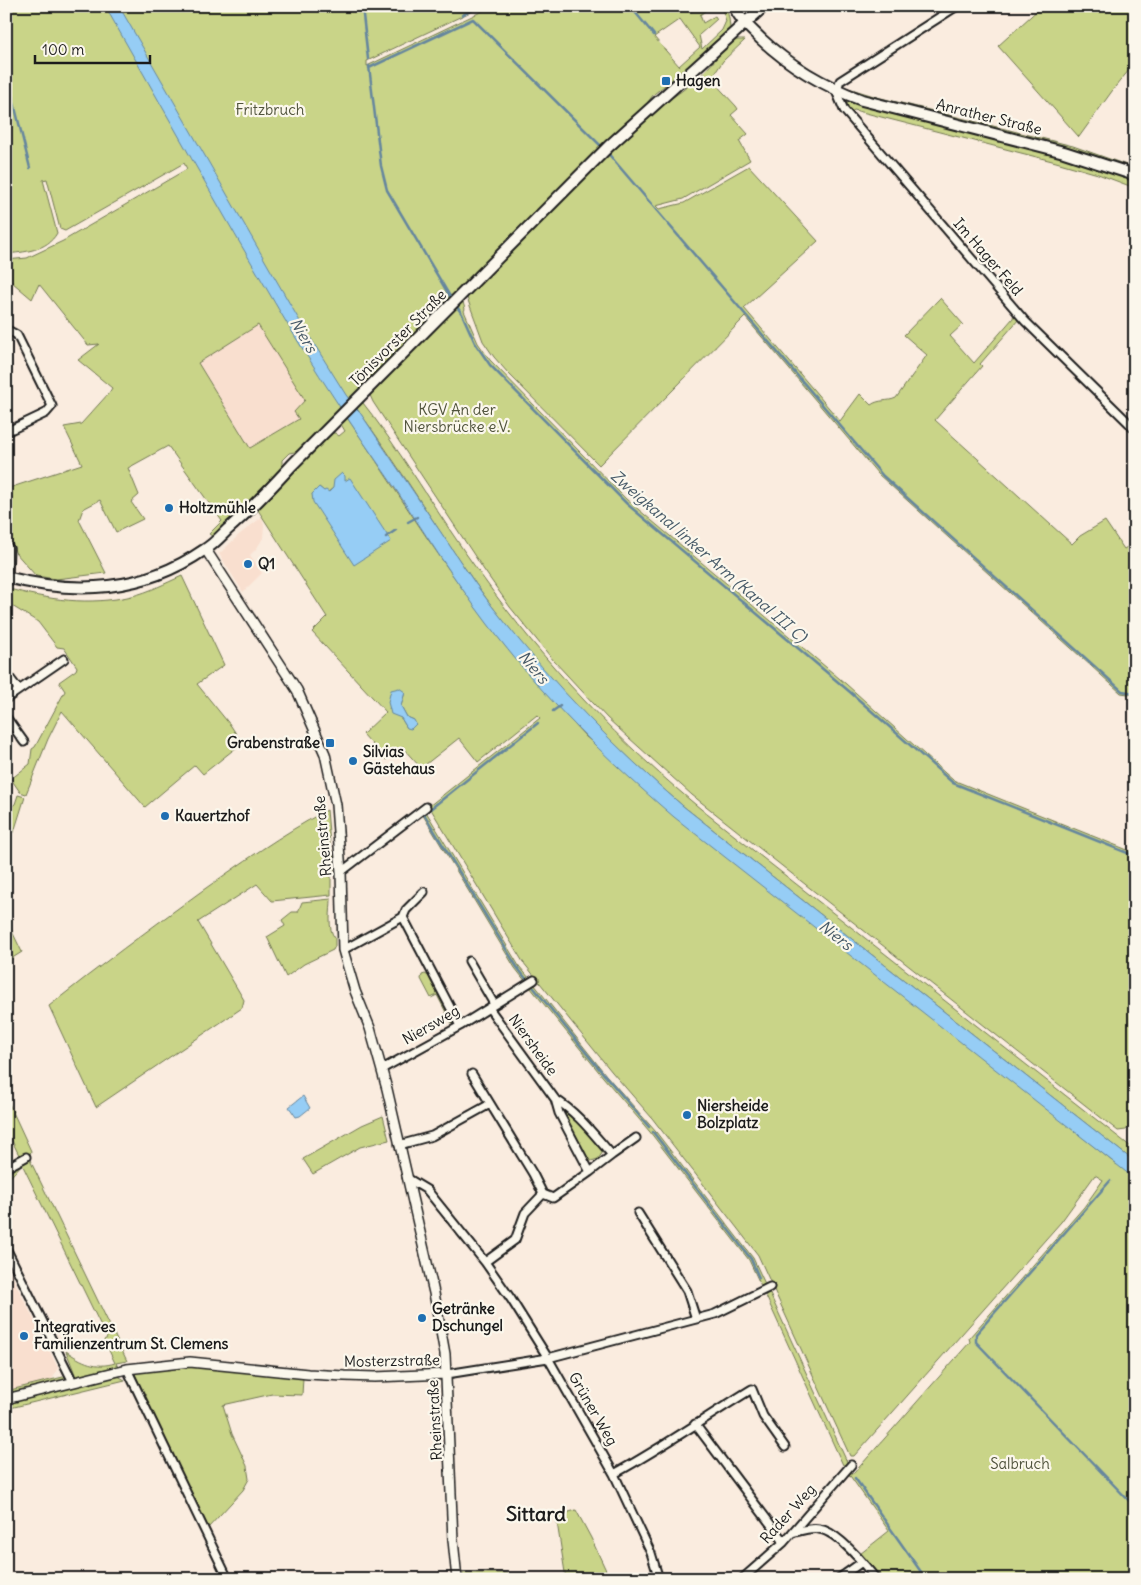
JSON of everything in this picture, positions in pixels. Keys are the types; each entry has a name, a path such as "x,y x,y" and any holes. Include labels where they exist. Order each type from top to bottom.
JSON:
{"main road":[{"path":"734,6 744,24"},
{"name":"Tönisvorster Straße","path":"7,578 41,586 67,588 85,589 118,586 160,573 206,550 250,510 609,146 764,6"},
{"name":"Anrather Straße","path":"744,24 790,63 836,91 862,100 1064,152 1135,175"}],"street":[{"path":"836,91 840,81 956,6"},
{"name":"Im Hager Feld","path":"836,91 844,110 1025,321 1135,429"},
{"path":"6,329 17,335 52,406 46,413 6,432"},
{"path":"6,545 9,548 7,578"},
{"name":"Rheinstraße","path":"206,550 297,690 325,754 336,805 341,872 343,950 355,991 370,1028 382,1070 434,1292 446,1354 453,1540 457,1579"},
{"path":"6,699 64,658"},
{"path":"6,673 19,690"},
{"path":"6,717 24,742"},
{"path":"341,872 426,806"},
{"path":"343,950 403,917 406,910 424,892"},
{"path":"403,917 460,1026"},
{"path":"469,961 491,1006"},
{"name":"Niersweg","path":"382,1070 460,1026 534,980"},
{"name":"Niersheide","path":"491,1006 555,1099 559,1113 590,1172"},
{"path":"472,1074 543,1194 553,1198 636,1138"},
{"name":"Niersheide","path":"555,1099 566,1106 612,1155"},
{"path":"399,1145 432,1136 490,1104"},
{"path":"6,1168 26,1157"},
{"name":"Grüner Weg","path":"408,1178 427,1190 485,1262 548,1358 614,1474 651,1554 659,1579"},
{"path":"485,1262 515,1240 526,1214 543,1194"},
{"path":"638,1214 687,1291 696,1319"},
{"path":"6,1248 73,1382"},
{"name":"Mosterzstraße","path":"6,1399 127,1370 190,1362 335,1376 375,1377 447,1374 548,1358 715,1314 770,1287"},
{"path":"127,1370 228,1579"},
{"path":"614,1474 645,1458 752,1389 763,1416 785,1447"},
{"path":"695,1424 784,1542"},
{"name":"Rader Weg","path":"742,1579 784,1542 851,1465"},
{"path":"792,1533 816,1528 824,1530 839,1540 862,1562 876,1579"},
{"path":"838,1579 862,1562"}],"shaded area":[{"path":"258,325 306,400 299,419 250,448 198,363"},
{"path":"262,517 264,525 263,538 250,555 262,573 243,592 219,554"},
{"name":"Integratives Familienzentrum St. Clemens","path":"6,1264 58,1368 52,1380 6,1391"}],"green space":[{"path":"6,6 483,6 367,61 367,66 493,6 687,6 691,12 700,6 711,6 700,15 703,23 715,16 717,19 699,35 702,49 722,30 726,21 721,6 726,6 730,28 689,66 654,94 644,107 605,146 462,299 464,311 478,343 490,360 626,499 846,684 953,780 1135,853 1135,1120 1126,1130 1118,1131 692,795 607,718 554,661 510,607 373,402 369,393 356,394 389,438 465,553 531,640 586,702 644,760 707,814 1135,1150 1135,1579 879,1579 860,1554 889,1531 848,1473 854,1473 970,1342 969,1338 1084,1207 1103,1180 1095,1175 1061,1222 854,1456 850,1456 758,1255 652,1118 612,1072 523,962 429,806 540,718 537,715 478,762 459,738 421,768 402,747 386,760 363,734 386,712 312,632 327,617 258,510 331,433 339,436 345,431 336,416 300,451 289,453 282,460 282,469 229,522 212,536 209,534 222,521 168,446 128,468 139,495 131,502 143,519 116,532 100,500 83,509 79,520 106,573 56,579 36,576 15,552 14,547 6,537 6,489 82,464 64,427 81,424 112,388 78,360 99,344 88,345 39,284 32,299 6,277 6,260 27,258 63,241 187,169 184,163 65,231 60,229 47,179 43,180 57,233 47,244 34,250 6,254","holes":["680,19 700,47 679,66 654,37","258,325 305,400 294,412 299,419 250,448 198,363","348,397 497,613 539,665 609,738 683,806 1126,1155 1117,1165 586,737 498,637 430,542 339,406","319,487 328,492 333,488 354,564 312,494","405,692 401,706 407,717 414,720 407,728 401,718 389,709"]},
{"path":"1042,6 1135,6 1135,63 1079,137 998,46"},
{"path":"734,40 745,40 723,61 711,79 738,109 731,115 748,134 739,141 750,160 683,199 656,206 659,209 684,203 749,166 818,241 744,308 840,421 860,394 871,405 896,398 927,355 904,335 940,298 963,324 950,336 974,363 1013,318 1014,312 1019,319 980,364 982,366 935,420 1072,544 1080,536 1105,521 1124,549 1135,542 1135,695 1121,693 878,474 745,317 599,465 508,373 483,341 466,295 651,114 698,78"},
{"path":"845,87 877,97 1073,146 1135,168 1135,173 849,93"},
{"path":"848,102 1047,151 1135,181 1135,188 1098,174 1056,162 854,110 850,113 846,105"},
{"path":"182,576 224,665 197,684 231,726 242,743 203,774 195,765 145,807 62,711 48,739 26,794 20,792 11,779 30,764 32,749 35,747 65,691 59,682 76,670 77,667 64,648 57,647 38,622 12,606 6,598 6,588 37,596 100,601 138,594"},
{"path":"18,795 25,797 14,832 6,830 6,811 15,804"},
{"path":"327,810 330,844 334,859 334,869 331,873 331,895 272,901 257,884 198,922 244,1000 242,1008 96,1107 49,1006 214,882 278,839"},
{"path":"425,810 519,966 530,979 526,982 515,968 421,812"},
{"path":"331,899 330,925 335,938 333,950 304,964 286,977 267,937 285,926 282,920 292,912 298,912 302,902"},
{"path":"6,919 22,952 6,962 10,956 11,943"},
{"path":"425,974 431,977 454,1020 452,1024 437,995 431,998 421,979 422,975"},
{"path":"534,984 606,1075 656,1132 753,1258 766,1286 762,1288 749,1260 650,1132 530,987"},
{"path":"6,1097 31,1151 29,1158 127,1361 116,1363 119,1367 6,1396 6,1391 75,1374 66,1351 95,1365 115,1363 104,1340 107,1338 22,1164 6,1182 6,1174 12,1171 11,1169 20,1157 6,1129"},
{"path":"562,1107 601,1145 603,1152 598,1159 586,1160 560,1110"},
{"path":"383,1116 389,1140 360,1147 313,1174 303,1159 362,1125"},
{"path":"769,1292 848,1464 843,1465 765,1294"},
{"path":"179,1367 199,1367 303,1378 302,1395 272,1394 223,1405 232,1434 247,1466 249,1479 243,1490 208,1528 133,1373"},
{"path":"118,1376 125,1380 6,1409 6,1403"},
{"path":"576,1510 610,1579 566,1579 556,1516"},
{"path":"463,1573 507,1573 514,1579 463,1579"}],"water":[{"name":"Niers","path":"105,6 119,6 298,318 346,395 361,414 476,585 541,666 609,739 683,806 1135,1162 1135,1179 674,817 599,749 529,675 462,589 306,354 235,235"},
{"path":"342,473 345,476 345,481 350,478 391,541 354,565 313,502 312,494 319,487 329,492 333,488 334,480"},
{"path":"399,688 405,692 401,706 407,717 414,720 416,724 411,729 407,728 401,718 391,714 388,702 391,690"},
{"path":"303,1096 310,1108 296,1117 289,1107"}],"waterway":[{"name":"Zweigkanal linker Arm (Kanal III C)","path":"362,6 368,59"},
{"path":"462,15 480,6"},
{"path":"630,6 654,35"},
{"path":"369,68 473,19 602,147"},
{"name":"Zweigkanal linker Arm (Kanal III C)","path":"369,66 381,166 387,190 452,300"},
{"path":"6,71 30,168"},
{"path":"606,151 883,476 1122,691 1135,693"},
{"name":"Zweigkanal linker Arm (Kanal III C)","path":"455,304 462,314 475,343 490,365 627,504 850,692 953,783 1135,856"},
{"path":"408,522 417,517"},
{"path":"386,537 396,530"},
{"path":"553,711 560,706"},
{"path":"527,980 517,967 424,814 538,723"},
{"path":"534,988 649,1127"},
{"path":"653,1132 751,1259 759,1278"},
{"path":"1110,1181 976,1334 976,1342 1135,1507"},
{"path":"855,1478 926,1579"}],"place":[{"name":"Hagen","path":"666,81"},
{"name":"Holtzmühle","path":"169,508"},
{"name":"Q1","path":"248,564"},
{"name":"Grabenstraße","path":"330,743"},
{"name":"Silvias Gästehaus","path":"353,761"},
{"name":"Kauertzhof","path":"165,816"},
{"name":"Niersheide Bolzplatz","path":"687,1115"},
{"name":"Getränke Dschungel","path":"422,1318"},
{"name":"Integratives Familienzentrum St. Clemens","path":"24,1336"}],"district":[{"name":"Sittard","path":"536,1514"}],"park label":[{"name":"Fritzbruch","path":"270,110"},
{"name":"KGV An der Niersbrücke e.V.","path":"457,418"},
{"name":"Salbruch","path":"1020,1464"}]}
